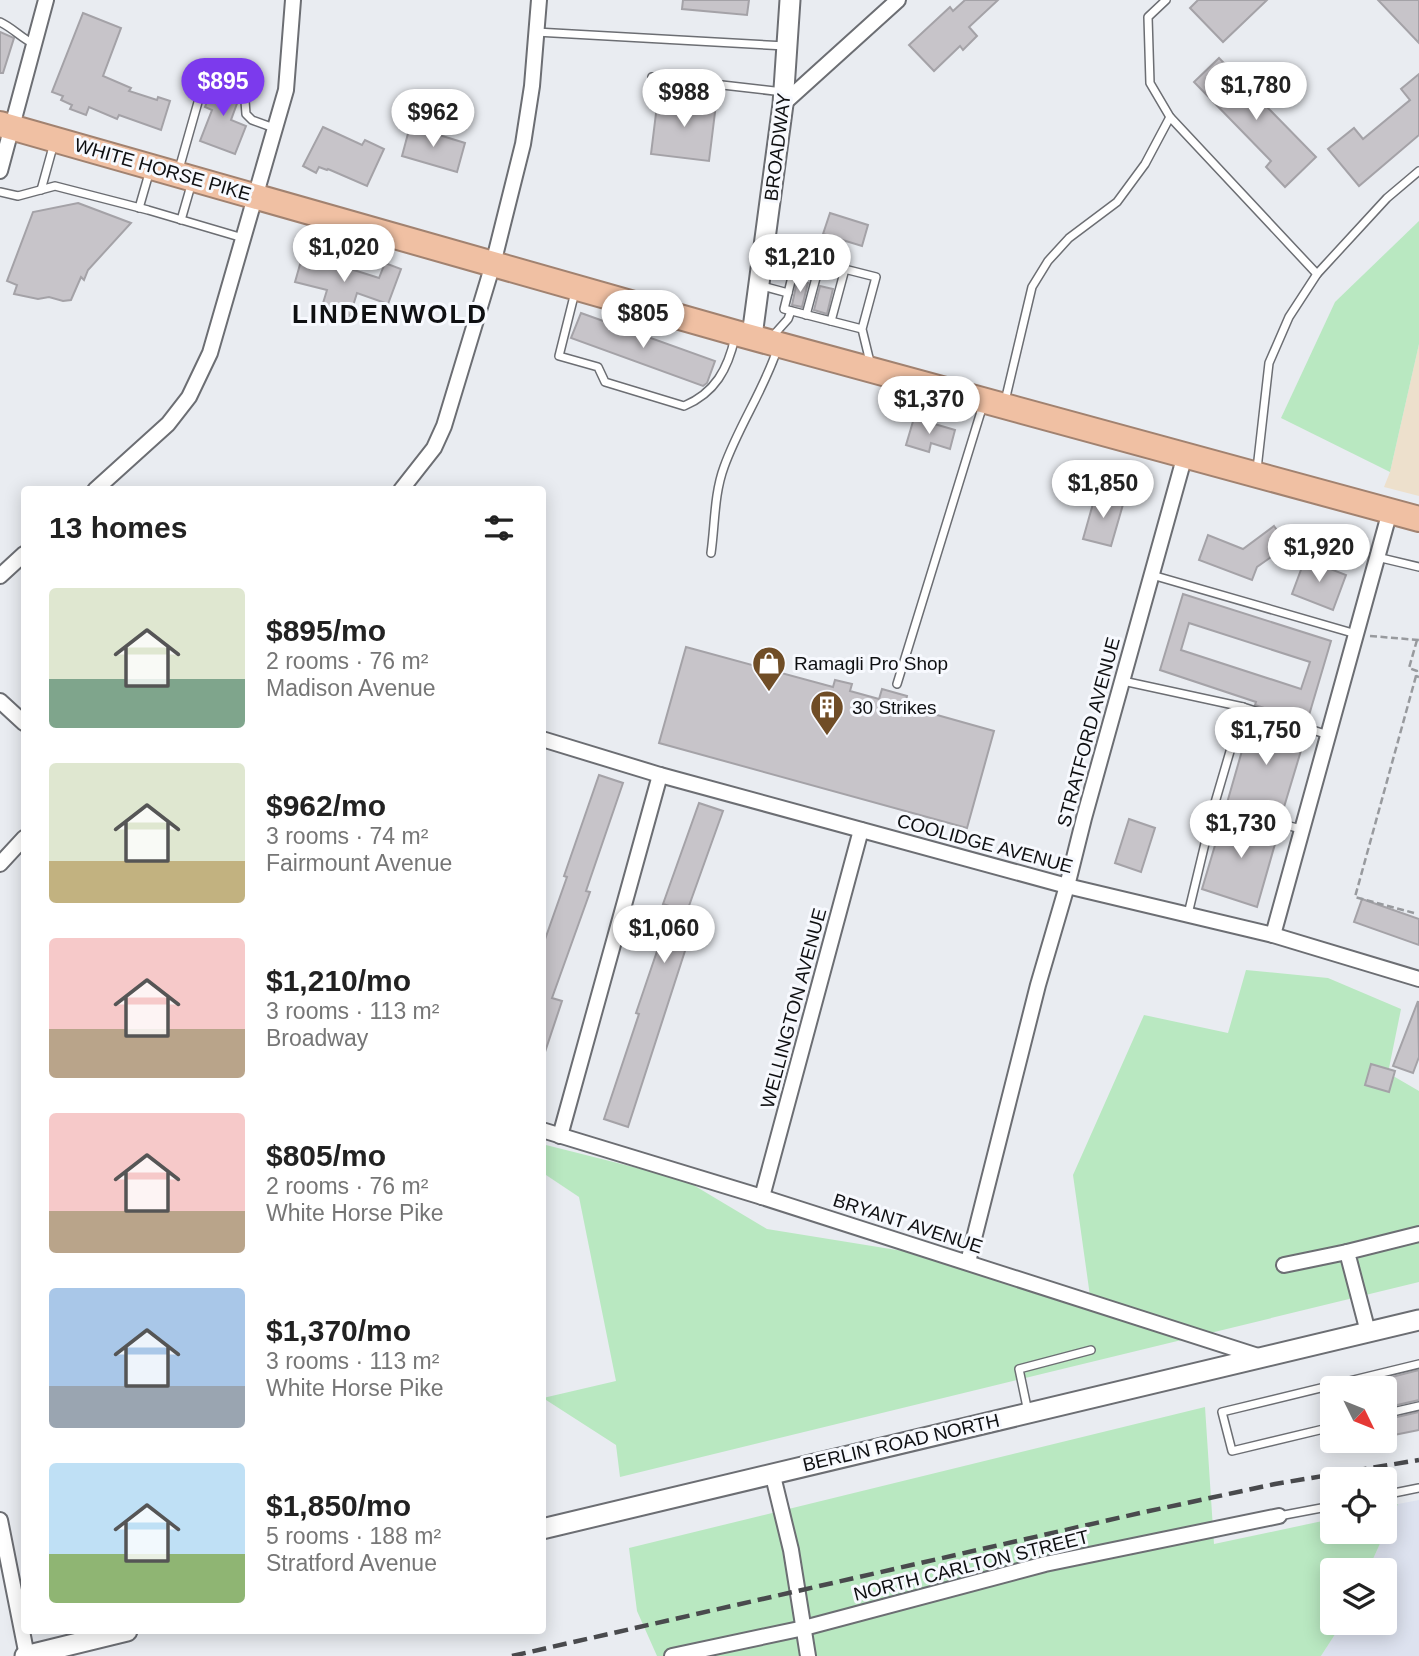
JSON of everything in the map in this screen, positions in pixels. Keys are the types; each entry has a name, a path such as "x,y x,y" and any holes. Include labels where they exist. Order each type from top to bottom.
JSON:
{"highway":[{"name":"WHITE HORSE PIKE","path":"7,126 576,288 1419,519"}],"street":[{"path":"0,171 7,126 36,44 46,0"},
{"path":"99,486 168,424 189,397 210,353 286,90 293,0"},
{"path":"404,486 435,448 444,426 493,264 523,144 539,0"},
{"name":"BROADWAY","path":"759,338 759,286 784,98 790,0"},
{"path":"784,98 898,0"},
{"name":"STRATFORD AVENUE","path":"968,1262 1038,985 1185,456"},
{"path":"1273,935 1390,511"},
{"path":"0,576 21,557"},
{"path":"0,701 21,720"},
{"name":"COOLIDGE AVENUE","path":"546,740 660,775 1067,886 1273,935 1419,979"},
{"path":"560,1136 660,775"},
{"name":"WELLINGTON AVENUE","path":"762,1197 861,830"},
{"path":"0,864 21,841"},
{"name":"BRYANT AVENUE","path":"546,1131 968,1262 1261,1357"},
{"path":"1284,1265 1419,1234"},
{"path":"1347,1252 1368,1332"},
{"name":"BERLIN ROAD NORTH","path":"546,1528 772,1472 1419,1320"},
{"path":"772,1472 791,1550 808,1656"},
{"name":"NORTH CARLTON STREET","path":"672,1656 804,1628 1045,1564 1279,1516"},
{"path":"0,1520 21,1630"},
{"path":"22,1634 26,1656 115,1634"}],"lane":[{"path":"1166,0 1148,17 1150,83 1170,117 1317,274"},
{"path":"0,22 14,29 20,37 36,44"},
{"path":"536,32 787,46"},
{"path":"181,220 185,176 206,75 232,76 250,87 245,101 246,114 253,120 275,128"},
{"path":"652,77 784,98"},
{"path":"897,684 985,401 1004,405 1032,287 1048,261 1069,238 1117,202 1145,164 1170,117"},
{"path":"40,190 55,139"},
{"path":"139,208 151,166"},
{"path":"1256,475 1269,363 1289,317 1317,274 1387,198 1419,171"},
{"path":"0,192 18,196 55,187 243,238"},
{"path":"764,247 876,277 862,329 872,369"},
{"path":"797,257 784,309 862,329"},
{"path":"806,314 820,263"},
{"path":"831,321 845,269"},
{"path":"759,286 788,293"},
{"path":"576,288 559,356 598,367 605,382 684,406 707,394 723,371 759,338 788,319 791,311"},
{"path":"710,553 724,465 747,413 765,384 759,338"},
{"path":"1377,557 1419,567"},
{"path":"1152,575 1356,634"},
{"path":"1123,681 1243,707 1328,735"},
{"path":"1188,914 1214,806 1243,707"},
{"path":"1214,806 1302,829"},
{"path":"1028,1412 1019,1369 1091,1350"},
{"path":"1370,1376 1419,1364"},
{"path":"1320,1388 1222,1412 1232,1451 1320,1430"},
{"path":"1397,1411 1419,1406"},
{"path":"1397,1492 1419,1488"},
{"path":"1279,1516 1320,1508"}],"path":[{"path":"1356,634 1418,640 1409,668 1417,671 1418,676 1355,897 1414,913"}],"shaded area":[{"path":"1419,344 1419,496 1384,487 1390,472"},
{"path":"1419,1500 1419,1656 1321,1656 1335,1635 1397,1635 1397,1558 1373,1558 1380,1544 1397,1544 1398,1504"}],"green space":[{"path":"1419,221 1419,344 1390,472 1281,418 1335,302"},
{"path":"1246,970 1328,978 1401,1009 1388,1073 1419,1091 1419,1282 620,1477 616,1445 546,1400 546,1397 616,1381 579,1197 546,1175 546,1145 685,1180 767,1229 940,1257 1090,1296 1073,1175 1144,1015 1228,1033"},
{"path":"1205,1407 1214,1544 1320,1522 1320,1544 1380,1544 1373,1558 1320,1558 1320,1635 1335,1635 1321,1656 657,1656 637,1611 629,1548"}],"building":[{"path":"683,0 749,0 747,15 682,9"},
{"path":"965,0 998,0 969,27 977,36 963,50 960,46 934,71 909,45 950,7 953,11"},
{"path":"1198,0 1267,0 1223,42 1190,8"},
{"path":"1378,0 1419,0 1419,43"},
{"path":"83,13 121,28 103,76 131,88 129,91 157,100 158,97 170,101 161,130 119,115 117,119 89,107 86,115 70,109 72,105 61,100 63,96 52,92"},
{"path":"0,32 14,38 3,73 0,73"},
{"path":"1219,58 1316,157 1285,187 1266,167 1271,161 1194,82"},
{"path":"1419,74 1419,135 1359,186 1328,149 1354,128 1363,139 1410,100 1401,89"},
{"path":"215,81 229,83 242,90 231,120 246,126 235,154 200,141 212,110 205,107"},
{"path":"658,97 716,104 709,161 651,154"},
{"path":"410,126 465,143 457,172 402,156"},
{"path":"323,127 362,145 365,140 384,149 367,186 328,169 319,167 316,173 303,166"},
{"path":"78,203 131,223 88,270 84,280 81,277 71,300 49,297 38,299 14,294 17,285 7,281 33,212"},
{"path":"830,213 868,225 862,246 823,234"},
{"path":"305,247 321,251 319,259 379,278 385,263 401,269 388,304 357,293 348,322 320,313 327,290 295,282"},
{"path":"797,281 808,283 802,307 792,305"},
{"path":"820,286 833,289 827,314 814,310"},
{"path":"581,313 715,361 707,383 703,386 571,338"},
{"path":"914,418 955,430 950,449 931,443 929,452 906,445"},
{"path":"1096,493 1124,501 1111,546 1083,539"},
{"path":"1274,526 1288,545 1257,567 1252,580 1199,560 1208,535 1243,549"},
{"path":"1305,559 1346,575 1333,610 1292,594"},
{"path":"1183,594 1331,641 1307,722 1160,670","holes":["1189,623 1310,662 1301,689 1181,650"]},
{"name":"30 Strikes","path":"686,647 833,687 835,680 852,684 850,691 879,699 882,689 907,696 905,706 994,731 967,828 659,743"},
{"path":"1252,716 1306,734 1281,817 1227,803"},
{"path":"599,775 623,783 586,891 590,892 552,998 562,1001 546,1049 546,937 567,877 564,876"},
{"path":"699,803 723,811 685,917 695,920 628,1127 604,1119 672,907 663,904"},
{"path":"1224,815 1279,830 1257,907 1202,889"},
{"path":"1129,819 1155,828 1141,872 1115,863"},
{"path":"1362,899 1419,919 1419,945 1354,922"},
{"path":"1418,1001 1419,1057 1413,1073 1393,1066"},
{"path":"1371,1064 1395,1071 1389,1092 1365,1085"},
{"path":"1419,1370 1419,1400 1397,1405 1396,1376"},
{"path":"1419,1412 1419,1430 1397,1434 1397,1417"}],"railway":[{"path":"512,1656 1140,1513 1275,1484 1419,1460"}],"place":[{"name":"Ramagli Pro Shop","path":"769,693"},
{"name":"30 Strikes","path":"827,737"}],"district":[{"name":"LINDENWOLD","path":"390,314"}]}
